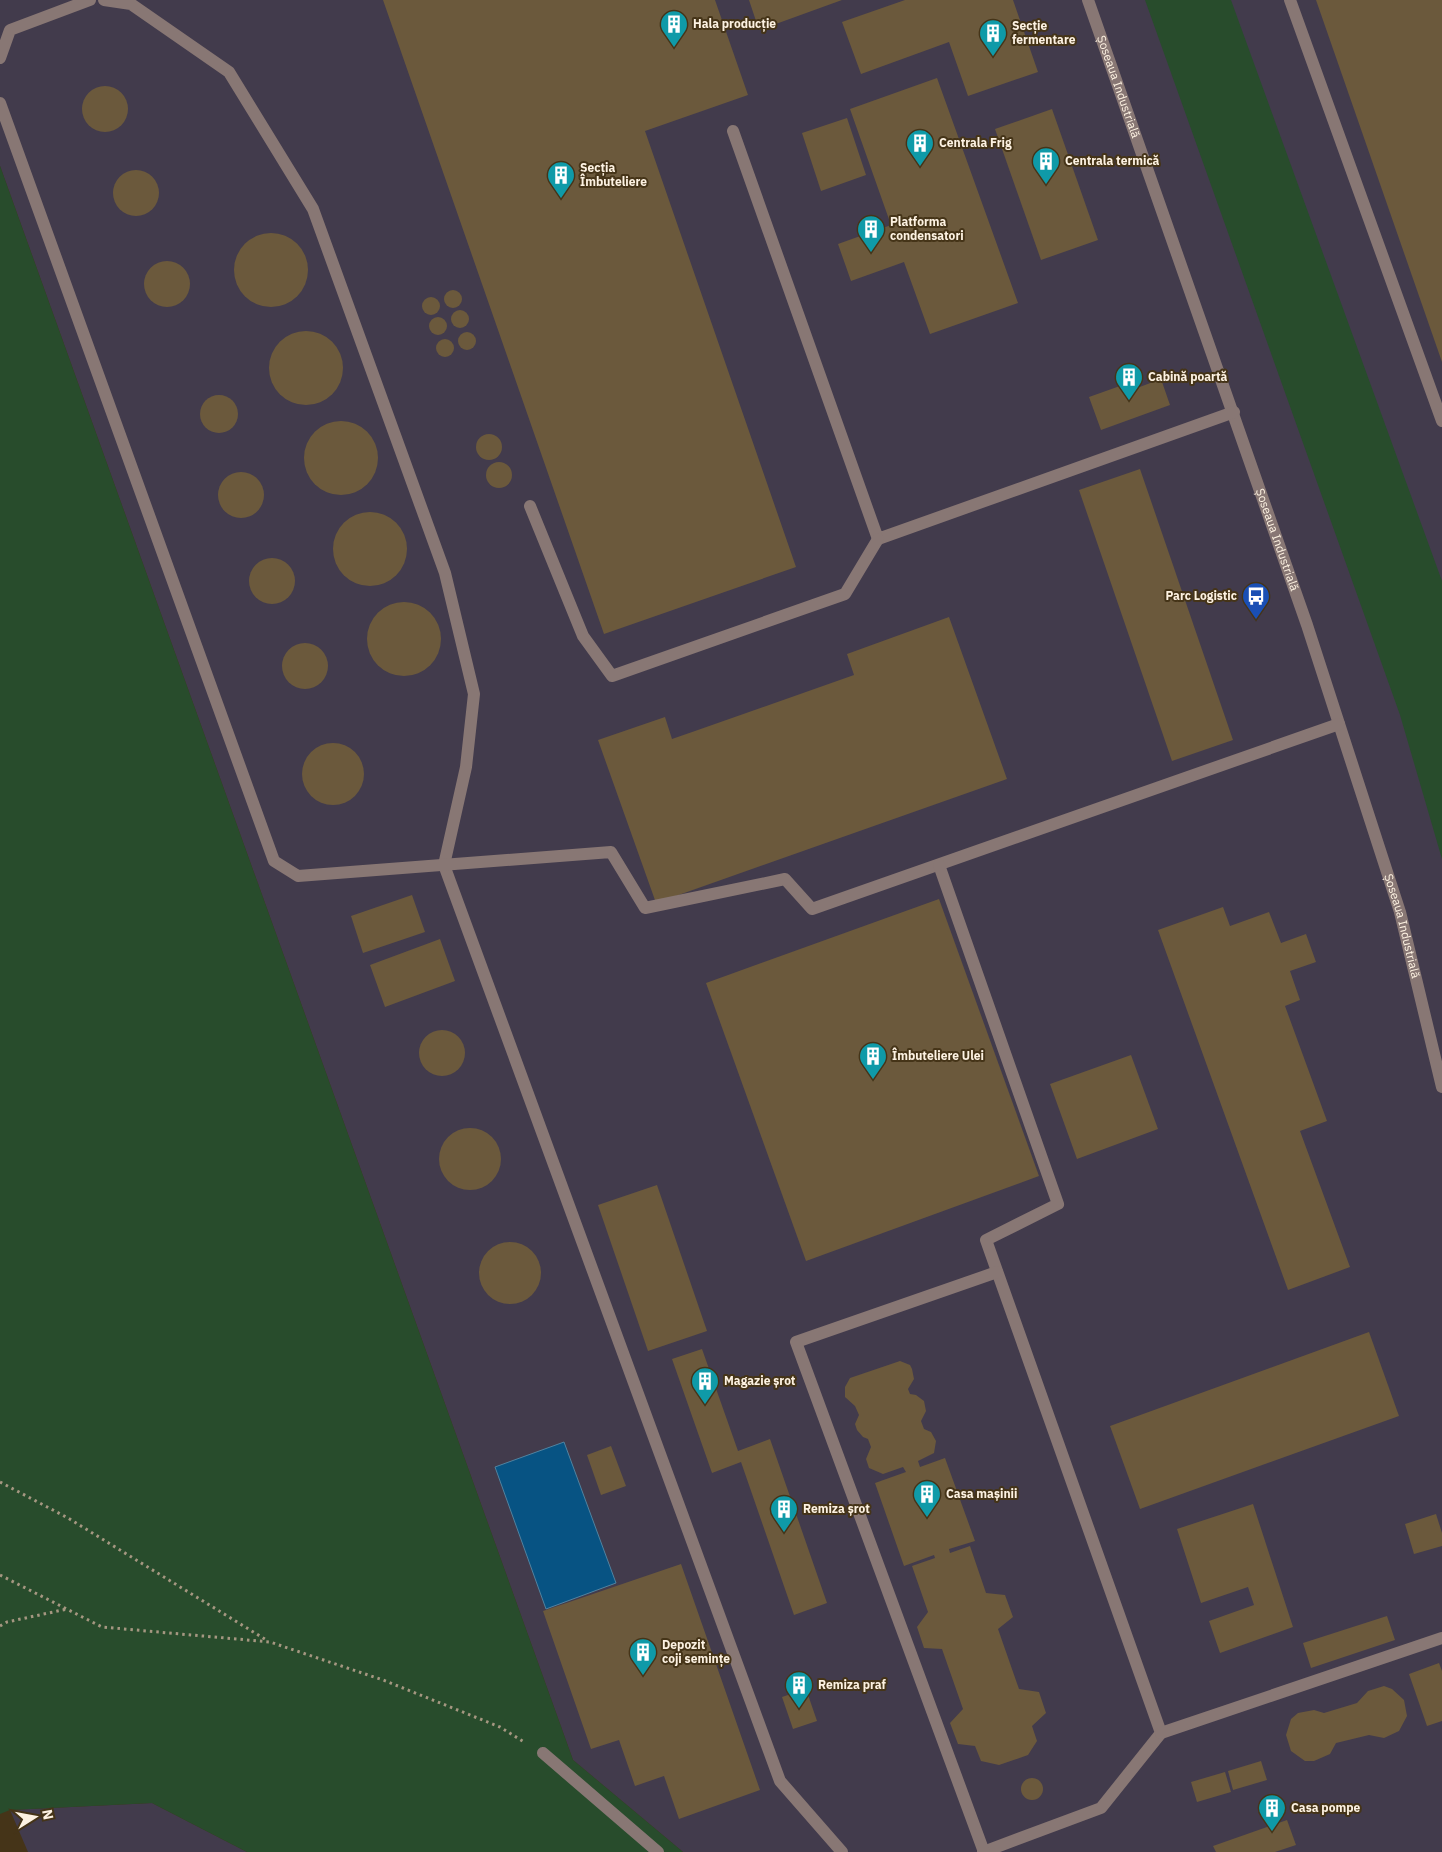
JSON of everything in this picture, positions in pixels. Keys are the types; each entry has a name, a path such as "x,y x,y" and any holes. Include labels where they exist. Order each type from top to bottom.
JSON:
{"street":[{"path":"0,58 10,30 90,0"},
{"path":"104,0 131,4 229,72 313,209 445,574 474,694 466,767 444,865 780,1781 842,1852"},
{"name":"Șoseaua Industrială","path":"1088,0 1234,412 1339,724 1400,912 1442,1087"},
{"path":"1290,0 1442,421"},
{"path":"0,103 274,861 298,876 612,852 645,908 785,879 812,909 1339,724"},
{"path":"733,131 878,539"},
{"path":"530,506 583,636 612,676 845,594 878,539 1234,412"},
{"path":"939,865 1058,1204 986,1240 1161,1734"},
{"path":"997,1272 796,1342 983,1852 1102,1808 1161,1734 1442,1638"},
{"path":"543,1753 658,1852"}],"path":[{"path":"0,1482 68,1518 270,1642 382,1680 500,1727 543,1753"},
{"path":"0,1574 102,1627 270,1642"},
{"path":"0,1626 7,1622 67,1609"}],"shaded area":[{"path":"0,0 1442,0 1442,1852 683,1852 573,1760 0,166"},
{"path":"152,1803 247,1852 28,1852 10,1810"}],"green space":[{"path":"1145,0 1231,0 1442,581 1442,859 1400,715"},
{"path":"0,166 573,1760 683,1852 247,1852 152,1803 10,1810 0,1814"}],"water":[{"path":"564,1442 616,1583 546,1609 495,1467"}],"building":[{"path":"383,0 715,0 748,95 645,131 796,567 604,634"},
{"path":"749,0 842,0 759,30"},
{"path":"905,0 1013,0 1038,72 968,96 949,42 861,74 842,22"},
{"path":"1316,0 1442,0 1442,362"},
{"name":"Centrala Frig","path":"937,78 1018,303 930,334 904,262 851,281 838,244 891,225 850,109"},
{"path":"100,86 110,86 124,96 128,109 124,122 118,128 110,132 100,132 86,122 82,114 82,104 92,90"},
{"name":"Centrala termică","path":"1052,109 1098,240 1041,260 995,129"},
{"path":"847,118 866,175 821,191 802,133"},
{"path":"141,170 145,171 155,180 158,184 158,202 149,212 141,216 131,216 123,212 114,202 113,188 117,180 127,171"},
{"path":"271,233 292,239 302,249 308,270 302,291 292,301 271,307 250,301 240,291 234,270 240,249 250,239"},
{"path":"162,261 172,261 186,271 190,284 186,297 180,303 172,307 162,307 148,297 144,289 144,279 154,265"},
{"path":"453,290 459,293 462,299 459,305 453,308 447,305 444,299 447,293"},
{"path":"431,297 437,300 440,306 437,312 431,315 425,312 422,306 425,300"},
{"path":"460,310 466,313 469,319 466,325 460,328 454,325 451,319 454,313"},
{"path":"438,317 444,320 447,326 444,332 438,335 432,332 429,326 432,320"},
{"path":"299,331 313,331 327,337 337,347 343,361 343,375 337,389 327,399 313,405 299,405 285,399 275,389 269,375 269,361 275,347 285,337"},
{"path":"467,332 473,335 476,341 473,347 467,350 461,347 458,341 461,335"},
{"path":"445,339 451,342 454,348 451,354 445,357 439,354 436,348 439,342"},
{"name":"Cabină poartă","path":"1161,379 1170,405 1101,430 1089,397 1134,381 1137,388"},
{"path":"219,395 232,401 238,414 232,427 219,433 206,427 200,414 206,401"},
{"path":"334,421 348,421 362,427 372,437 378,451 378,465 372,479 362,489 348,495 334,495 320,489 310,479 304,465 304,451 310,437 320,427"},
{"path":"489,434 498,438 502,447 498,456 489,460 480,456 476,447 480,438"},
{"path":"499,462 508,466 512,475 508,484 499,488 490,484 486,475 490,466"},
{"path":"1140,469 1233,740 1172,761 1079,490"},
{"path":"236,472 246,472 260,482 264,495 260,508 254,514 246,518 236,518 222,508 218,500 218,490 228,476"},
{"path":"363,512 377,512 391,518 401,528 407,542 407,556 401,570 391,580 377,586 363,586 349,580 339,570 333,556 333,542 339,528 349,518"},
{"path":"277,558 281,559 291,568 294,572 294,590 285,600 277,604 267,604 259,600 250,590 249,576 253,568 263,559"},
{"path":"404,602 425,608 435,618 441,639 435,660 425,670 404,676 383,670 373,660 367,639 373,618 383,608"},
{"path":"949,617 1007,779 656,903 598,740 665,717 672,739 695,731 854,675 847,654"},
{"path":"300,643 310,643 324,653 328,666 324,679 318,685 310,689 300,689 286,679 282,671 282,661 292,647"},
{"path":"333,743 350,748 355,752 359,757 364,774 359,791 355,796 350,800 333,805 316,800 311,796 307,791 302,774 307,757 311,752 316,748"},
{"path":"412,895 425,932 363,953 351,916"},
{"name":"Îmbuteliere Ulei","path":"939,899 1039,1176 806,1261 706,983"},
{"path":"1223,907 1230,926 1269,912 1281,943 1306,934 1316,962 1290,971 1300,1000 1285,1006 1327,1121 1300,1131 1350,1267 1288,1290 1158,930"},
{"path":"440,939 455,981 385,1007 370,965"},
{"path":"447,1030 451,1031 461,1040 464,1044 464,1062 455,1072 447,1076 437,1076 429,1072 420,1062 419,1048 423,1040 433,1031"},
{"path":"1131,1055 1158,1129 1077,1159 1050,1084"},
{"path":"470,1128 487,1133 492,1137 496,1142 501,1159 496,1176 492,1181 487,1185 470,1190 453,1185 448,1181 444,1176 439,1159 444,1142 448,1137 453,1133"},
{"path":"657,1185 707,1331 648,1351 598,1205"},
{"path":"510,1242 527,1247 532,1251 536,1256 541,1273 536,1290 532,1295 527,1299 510,1304 493,1299 488,1295 484,1290 479,1273 484,1256 488,1251 493,1247"},
{"path":"1369,1332 1399,1416 1140,1509 1110,1426"},
{"name":"Remiza șrot","path":"702,1349 738,1451 770,1439 827,1603 794,1615 741,1462 712,1473 672,1359"},
{"path":"900,1361 910,1365 912,1369 914,1379 908,1389 910,1394 916,1395 924,1401 926,1411 921,1421 924,1429 931,1432 936,1441 934,1453 918,1461 920,1467 945,1458 975,1541 949,1549 950,1553 970,1546 986,1593 1005,1595 1013,1617 998,1629 1019,1689 1039,1692 1046,1713 1032,1726 1037,1741 1028,1755 999,1765 981,1761 975,1746 958,1744 950,1723 963,1709 942,1649 924,1648 917,1627 928,1612 912,1566 935,1558 934,1555 904,1566 875,1483 906,1472 903,1467 883,1474 869,1468 866,1459 871,1447 868,1439 863,1437 857,1430 855,1424 859,1415 855,1406 845,1397 845,1387 850,1378"},
{"path":"611,1446 626,1486 601,1495 587,1455"},
{"path":"1253,1504 1293,1627 1220,1653 1209,1621 1254,1605 1248,1587 1201,1603 1177,1529"},
{"path":"1436,1514 1442,1533 1442,1546 1414,1554 1405,1524"},
{"name":"Depozit coji semințe","path":"681,1564 760,1790 679,1819 664,1776 635,1786 619,1740 591,1749 543,1611"},
{"path":"1387,1616 1395,1640 1311,1668 1303,1643"},
{"path":"1439,1663 1442,1671 1442,1721 1427,1726 1409,1674"},
{"path":"1384,1686 1392,1689 1404,1700 1407,1716 1399,1731 1384,1738 1369,1735 1336,1743 1330,1754 1314,1761 1305,1761 1291,1751 1286,1735 1291,1719 1298,1713 1314,1710 1324,1713 1357,1703 1368,1691"},
{"name":"Remiza praf","path":"806,1689 817,1721 793,1729 782,1697"},
{"path":"1261,1761 1267,1780 1233,1790 1228,1771"},
{"path":"1225,1772 1231,1792 1197,1802 1191,1782"},
{"path":"1032,1778 1040,1781 1043,1789 1040,1797 1032,1800 1024,1797 1021,1789 1024,1781"},
{"name":"Casa pompe","path":"1287,1820 1296,1845 1275,1852 1216,1852 1213,1846"}],"place":[{"name":"Hala producție","path":"674,48"},
{"name":"Secție fermentare","path":"993,57"},
{"name":"Centrala Frig","path":"920,167"},
{"name":"Centrala termică","path":"1046,185"},
{"name":"Secția Îmbuteliere","path":"561,199"},
{"name":"Platforma condensatori","path":"871,253"},
{"name":"Cabină poartă","path":"1129,401"},
{"name":"Parc Logistic","path":"1256,620"},
{"name":"Îmbuteliere Ulei","path":"873,1080"},
{"name":"Magazie șrot","path":"705,1405"},
{"name":"Casa mașinii","path":"927,1518"},
{"name":"Remiza șrot","path":"784,1533"},
{"name":"Depozit coji semințe","path":"643,1676"},
{"name":"Remiza praf","path":"799,1709"},
{"name":"Casa pompe","path":"1272,1832"}]}
